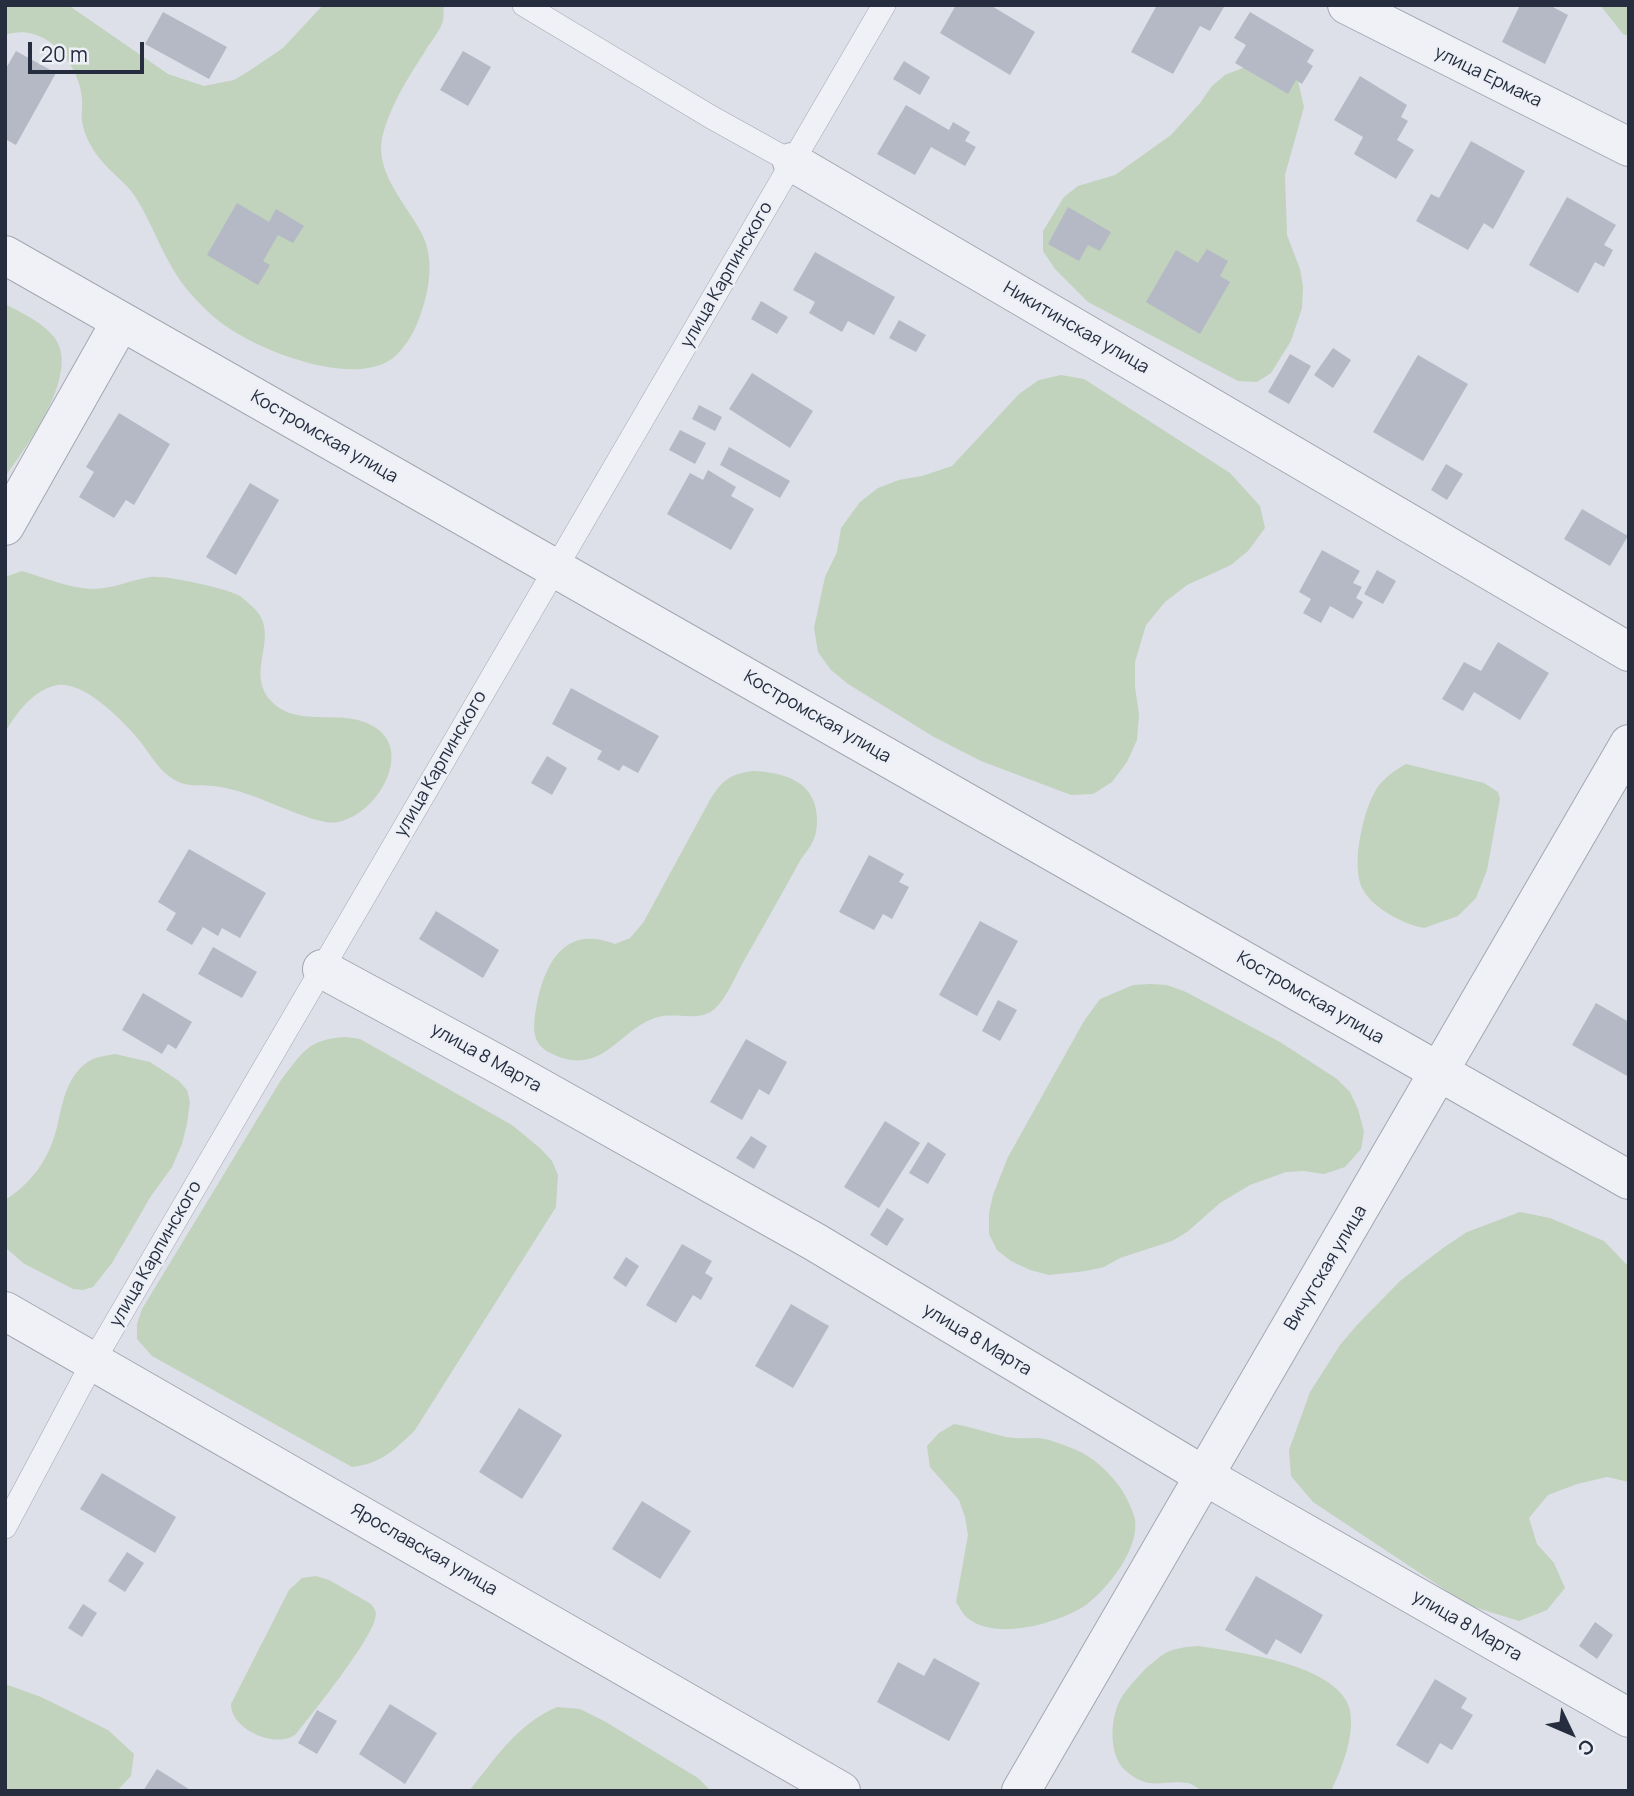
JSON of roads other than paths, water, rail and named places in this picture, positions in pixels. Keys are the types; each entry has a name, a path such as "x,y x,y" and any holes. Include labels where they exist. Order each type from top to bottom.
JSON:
{"street":[{"name":"улица Ермака","path":"1347,5 1629,147"},
{"name":"Никитинская улица","path":"792,162 1629,652"},
{"name":"Костромская улица","path":"5,256 1629,1180"},
{"path":"5,526 121,321"},
{"name":"Вичугская улица","path":"1021,1791 1203,1475 1441,1073 1629,744"},
{"name":"улица 8 Марта","path":"322,969 515,1073 815,1242 1203,1475 1629,1718"},
{"name":"Ярославская улица","path":"5,1311 841,1791"}],"lane":[{"name":"Никитинская улица","path":"524,5 711,117 792,162"},
{"name":"улица Карпинского","path":"5,1527 94,1360 884,5"}]}
